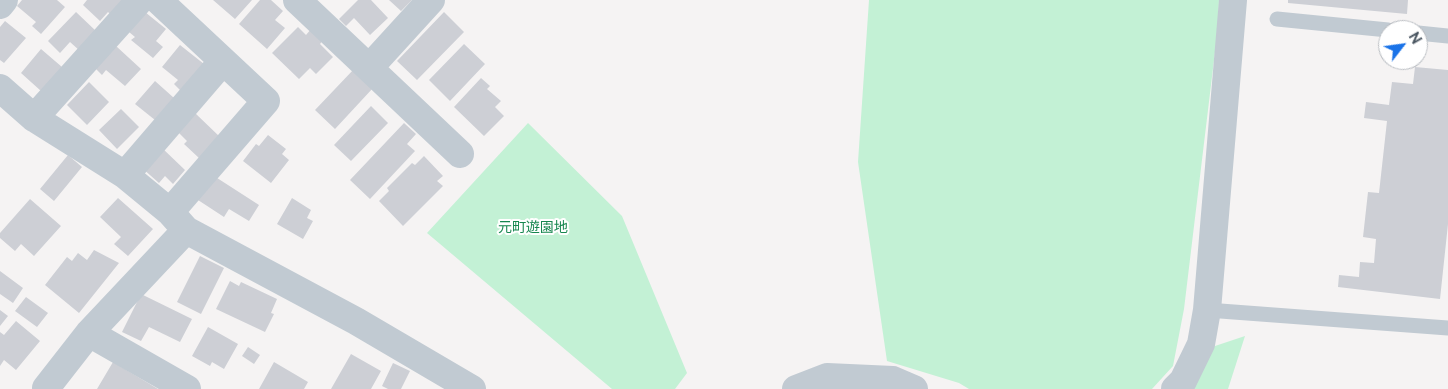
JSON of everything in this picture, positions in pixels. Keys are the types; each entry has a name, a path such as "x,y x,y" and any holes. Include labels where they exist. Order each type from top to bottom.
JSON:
{"street":[{"path":"0,5 4,0"},
{"path":"34,118 140,0"},
{"path":"46,389 178,221 266,101 158,0"},
{"path":"297,0 460,154"},
{"path":"369,68 431,0"},
{"path":"1175,389 1183,381 1201,344 1207,310 1233,0"},
{"path":"125,175 223,61"},
{"path":"0,88 34,118 125,175 178,221 472,389"},
{"path":"89,333 187,389"},
{"path":"796,389 827,377 893,380 914,389"}],"lane":[{"path":"1277,19 1378,29"},
{"path":"1428,34 1448,36"},
{"path":"1207,310 1448,328"}],"green space":[{"path":"869,0 1219,0 1218,27 1184,309 1173,366 1152,389 969,389 959,383 887,361 858,162"},
{"name":"元町遊園地","path":"528,123 622,216 687,373 675,389 612,389 427,233"},
{"path":"1245,336 1228,389 1191,389 1212,347"}],"building":[{"path":"22,0 57,0 65,7 41,34 32,26 36,22 17,6"},
{"path":"87,0 127,0 112,16 108,12 100,21 83,5"},
{"path":"213,0 252,0 235,19"},
{"path":"260,0 271,0 283,11 275,20 285,28 267,49 239,24"},
{"path":"358,0 371,0 388,18 370,35 354,18 346,26 339,19"},
{"path":"389,0 412,0 401,11"},
{"path":"1288,0 1408,0 1407,14 1288,3"},
{"path":"76,12 97,32 80,51 70,42 60,53 48,41"},
{"path":"145,12 166,29 156,41 163,47 153,58 131,40 135,37 129,32"},
{"path":"444,12 464,32 417,80 397,61"},
{"path":"5,21 26,38 4,63 0,60 0,27"},
{"path":"298,27 306,35 311,29 323,40 320,44 333,57 316,74 310,68 299,79 272,53"},
{"path":"464,44 485,64 450,101 429,80"},
{"path":"180,45 204,64 181,91 174,84 178,80 162,67"},
{"path":"116,46 141,69 125,86 106,70 102,75 96,69"},
{"path":"41,49 62,67 41,91 21,73"},
{"path":"1428,68 1448,70 1448,224 1440,299 1338,287 1339,275 1359,277 1360,262 1374,263 1376,239 1363,237 1368,192 1379,193 1387,121 1364,118 1366,102 1389,105 1392,82 1413,84 1415,70 1428,70"},
{"path":"354,69 373,88 335,129 315,110"},
{"path":"481,78 490,86 487,89 501,101 495,107 504,116 484,136 454,107"},
{"path":"155,81 174,98 155,120 135,104"},
{"path":"89,82 109,102 87,125 67,105"},
{"path":"371,106 388,123 351,161 334,145"},
{"path":"121,109 139,127 117,149 99,130"},
{"path":"195,113 220,137 199,158 184,144 187,141 177,131"},
{"path":"404,123 416,134 407,144 415,151 370,199 350,180"},
{"path":"268,135 286,149 282,154 289,160 271,183 243,161 256,144 259,146"},
{"path":"161,147 185,170 173,184 165,176 159,183 142,168"},
{"path":"68,155 82,167 54,201 40,189"},
{"path":"424,156 443,176 437,181 443,186 403,226 379,201 389,191 387,188 412,163 415,165"},
{"path":"214,176 259,205 249,221 229,209 224,217 198,200"},
{"path":"118,198 153,229 128,256 114,244 121,237 100,217"},
{"path":"292,198 311,210 307,218 313,221 303,239 277,224"},
{"path":"30,199 61,226 34,256 21,244 15,251 0,238 0,233"},
{"path":"94,250 119,263 79,313 45,285 67,257 72,261 78,253 87,260"},
{"path":"200,256 224,268 201,314 177,302"},
{"path":"0,271 23,288 13,303 0,294"},
{"path":"230,281 239,286 241,282 277,299 271,313 274,314 265,332 216,309"},
{"path":"141,294 192,319 180,342 149,327 141,341 122,332"},
{"path":"26,297 48,313 37,327 15,311"},
{"path":"0,310 8,316 0,326"},
{"path":"16,321 40,341 16,370 4,360 0,366 0,332 4,335"},
{"path":"208,327 238,344 224,369 212,362 210,366 192,356"},
{"path":"248,347 260,355 254,364 242,356"},
{"path":"351,354 381,371 371,389 331,389"},
{"path":"113,362 158,389 97,389"},
{"path":"274,362 308,382 304,389 259,389"},
{"path":"393,363 410,371 401,389 388,389 382,386"}]}
